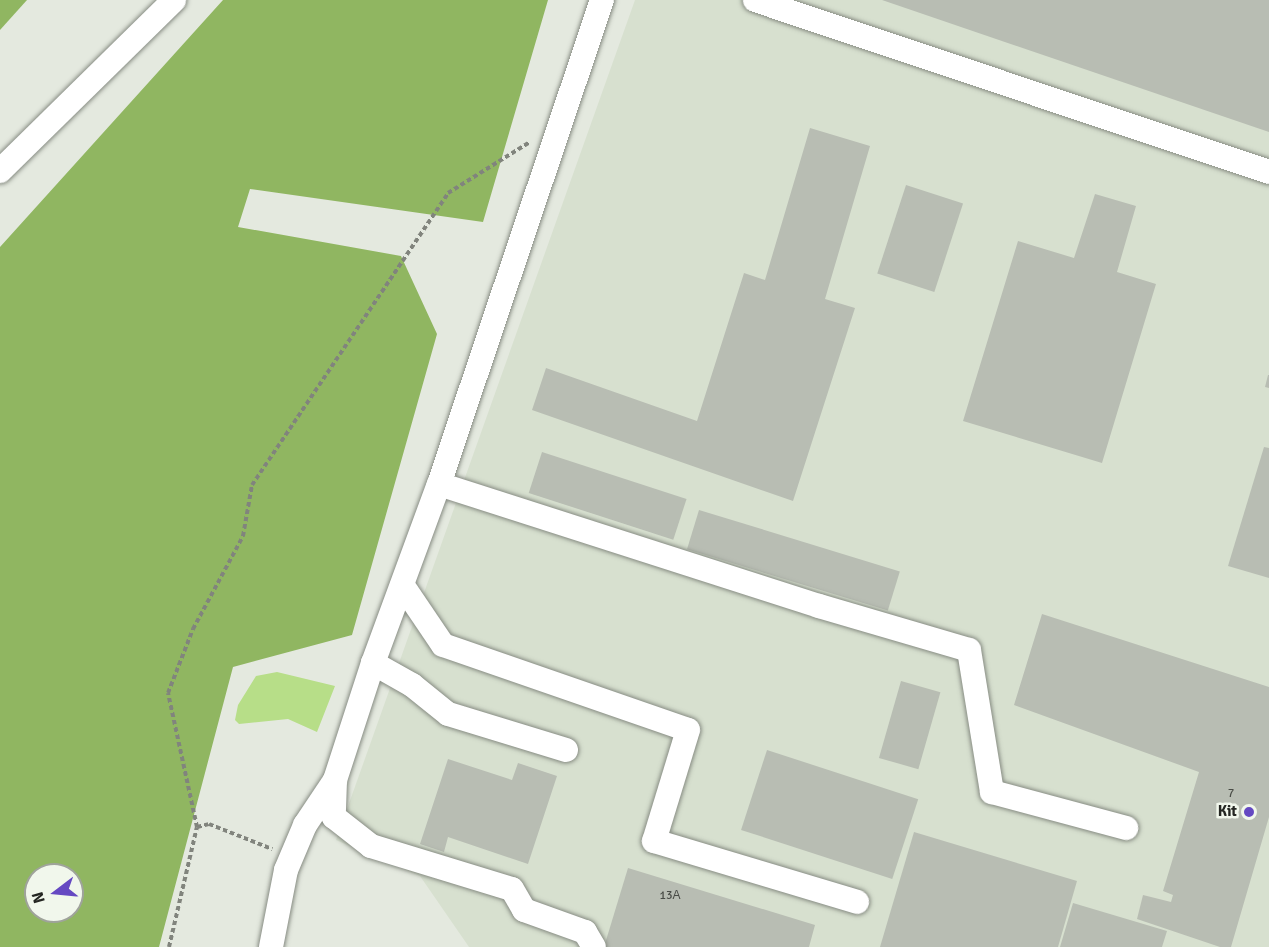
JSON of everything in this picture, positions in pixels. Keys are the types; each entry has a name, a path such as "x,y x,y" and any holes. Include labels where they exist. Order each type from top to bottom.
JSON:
{"street":[{"path":"0,171 174,0"},
{"path":"271,947 286,870 305,825 335,780 373,663 439,484 602,0"},
{"path":"756,0 808,8 1269,172"},
{"path":"439,484 819,606 969,650 992,792 1126,828"},
{"path":"403,586 443,645 688,730 654,841 857,902"},
{"path":"373,663 412,685 448,714 566,750"},
{"path":"335,780 334,817 371,846 512,889 524,910 585,932 594,947"}],"path":[{"path":"169,947 197,827 168,693 193,629 243,536 252,485 448,193 531,141 553,148"},
{"path":"197,827 209,824 292,856"}],"shaded area":[{"path":"0,0 27,0 0,30"},
{"path":"223,0 548,0 483,222 250,189 238,227 401,256 437,334 352,635 233,667 159,947 0,947 0,247"},
{"path":"635,0 1269,0 1269,947 469,947 420,876 336,840"},
{"path":"277,672 335,686 317,732 288,719 239,724 235,720 238,705 256,676"}],"building":[{"path":"882,0 1269,0 1269,132"},
{"path":"810,128 870,146 825,299 855,308 793,501 532,410 546,368 697,421 744,273 765,280"},
{"path":"906,185 963,204 934,292 877,273"},
{"path":"1095,194 1136,206 1117,272 1156,284 1102,463 963,421 1018,241 1074,258"},
{"path":"1269,375 1269,388 1265,387"},
{"path":"1264,447 1269,448 1269,578 1228,566"},
{"path":"542,452 687,499 673,540 529,493"},
{"path":"699,510 900,571 888,611 687,549"},
{"path":"1042,614 1269,687 1269,817 1231,947 1220,947 1137,919 1143,895 1171,902 1173,895 1163,891 1199,772 1014,705"},
{"path":"901,681 940,692 918,769 879,758"},
{"path":"767,750 918,799 892,879 741,830"},
{"path":"448,759 512,780 518,763 557,776 528,864 448,837 444,852 420,844"},
{"path":"914,832 1077,881 1058,947 880,947"},
{"path":"628,868 815,925 809,947 604,947"},
{"path":"1073,903 1167,931 1162,947 1060,947"}],"place":[{"name":"Kit","path":"1249,812"}]}
